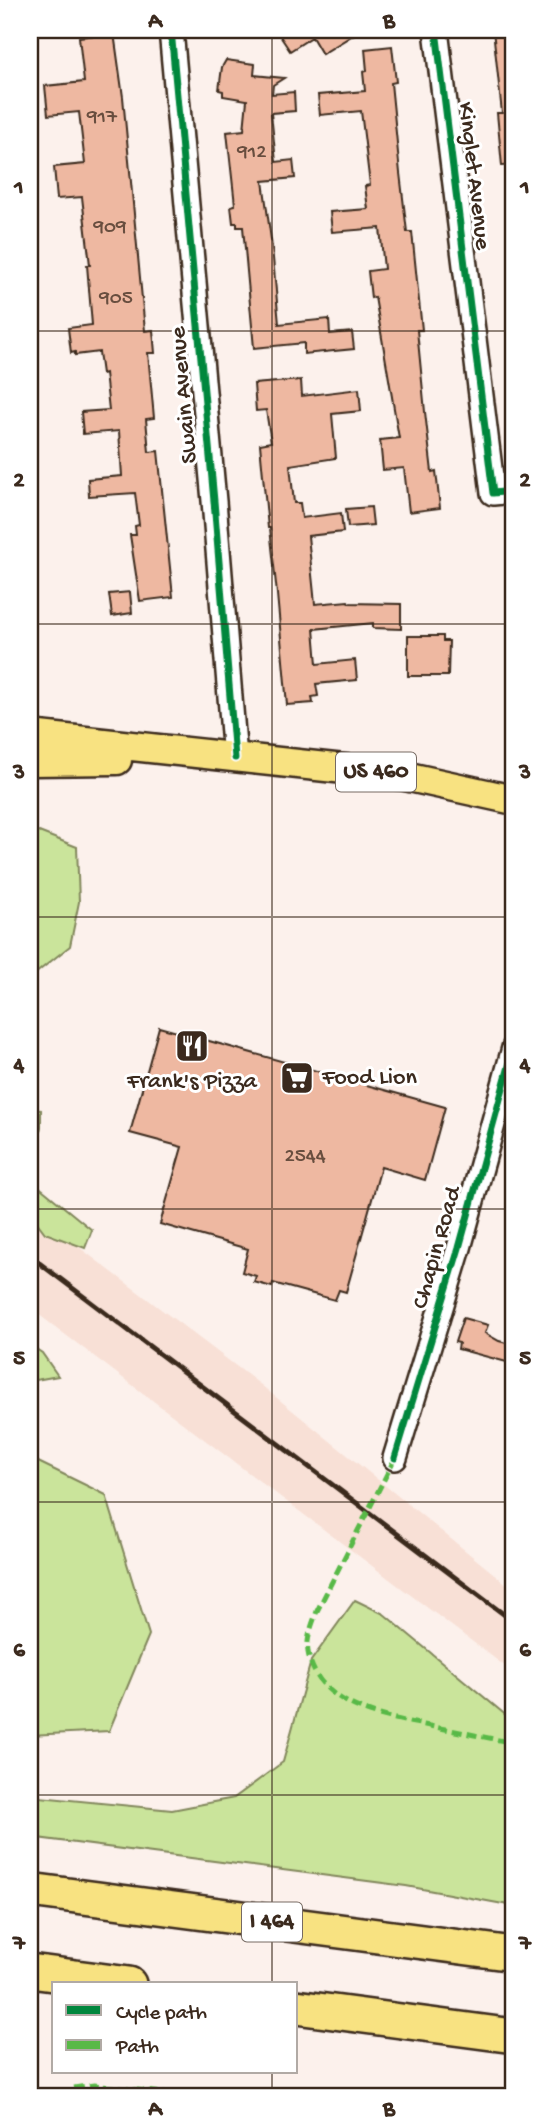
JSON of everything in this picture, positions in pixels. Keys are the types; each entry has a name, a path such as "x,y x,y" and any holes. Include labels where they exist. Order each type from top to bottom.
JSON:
{"highway":[{"name":"I 464","path":"30,1890 514,1954"},
{"path":"30,1971 114,1982"},
{"path":"298,2007 514,2036"}],"main road":[{"name":"US 460","path":"30,735 400,775 514,800"},
{"name":"US 460","path":"30,761 235,758"}],"street":[{"name":"Swain Avenue","path":"171,30 216,515 235,758"},
{"name":"Kinglet Avenue","path":"436,30 504,492"},
{"name":"Chapin Road","path":"395,1458 459,1248 514,1048"}],"shaded area":[{"path":"30,1210 261,1385 514,1590 514,1673 30,1308"}],"green space":[{"path":"39,832 77,847 79,902 70,946 30,978 30,833"},
{"path":"30,1109 41,1110 41,1127 33,1159 37,1185 92,1230 85,1248 45,1233 30,1213"},
{"path":"30,1345 42,1353 58,1376 30,1381"},
{"path":"30,1458 106,1495 149,1635 109,1731 30,1735"},
{"path":"355,1600 384,1614 514,1722 514,1906 406,1886 30,1837 30,1796 172,1810 234,1798 283,1762 311,1661"}],"building":[{"path":"276,30 361,30 322,54 312,37 290,51"},
{"path":"493,30 514,30 514,165 502,166 497,113 502,113"},
{"path":"114,33 123,97 145,331 153,330 155,353 148,353 154,418 146,419 149,452 158,451 173,597 140,601 130,535 136,535 135,526 139,525 135,493 89,496 88,479 122,476 119,431 83,434 81,412 109,410 105,373 102,374 99,352 75,355 75,352 71,353 68,328 92,325 87,265 90,265 82,197 57,199 54,167 85,164 79,112 48,115 45,86 84,82 79,37"},
{"path":"392,46 396,82 391,83 400,173 407,232 412,232 422,330 417,330 425,412 432,472 436,471 440,508 409,512 404,468 383,470 380,440 399,438 375,297 371,298 368,271 384,269 380,228 332,232 330,212 368,209 365,186 370,185 361,111 320,115 318,95 365,91 365,49"},
{"path":"226,60 255,64 254,75 284,78 273,85 272,94 294,92 295,111 271,113 276,162 293,160 295,178 263,181 279,324 329,319 330,334 352,332 354,349 304,354 304,343 254,348 243,227 237,227 237,223 233,223 231,206 235,205 227,132 244,130 247,100 223,96 223,91 219,90 222,67"},
{"path":"301,380 302,396 359,389 361,411 332,414 336,458 290,465 294,503 300,503 302,518 341,513 343,532 308,536 315,604 348,601 401,604 401,629 373,628 373,623 314,629 317,664 355,660 357,680 316,684 318,696 312,697 313,703 287,705 260,444 271,442 266,410 256,411 254,384"},
{"path":"371,507 373,525 348,527 346,509"},
{"path":"130,592 132,613 112,616 109,594"},
{"path":"408,636 443,636 443,641 449,641 448,676 408,676"},
{"path":"159,1027 445,1107 425,1180 381,1167 346,1292 339,1290 335,1300 273,1283 272,1287 254,1282 256,1276 242,1272 248,1249 160,1224 182,1147 130,1133"},
{"path":"463,1318 488,1325 485,1333 514,1345 514,1364 458,1349 459,1343 455,1342"}],"railway":[{"path":"30,1256 514,1622"}],"marked path":[{"path":"395,1458 317,1611 308,1647 314,1671 340,1698 358,1708 397,1720 514,1743"},
{"path":"74,2088 94,2085 188,2096"}],"cycle path":[{"path":"171,30 235,758"},
{"path":"436,30 493,493 514,491"},
{"path":"395,1458 459,1248 514,1048"}],"place":[{"name":"Frank's Pizza","path":"192,1046"},
{"name":"Food Lion","path":"297,1078"}]}
